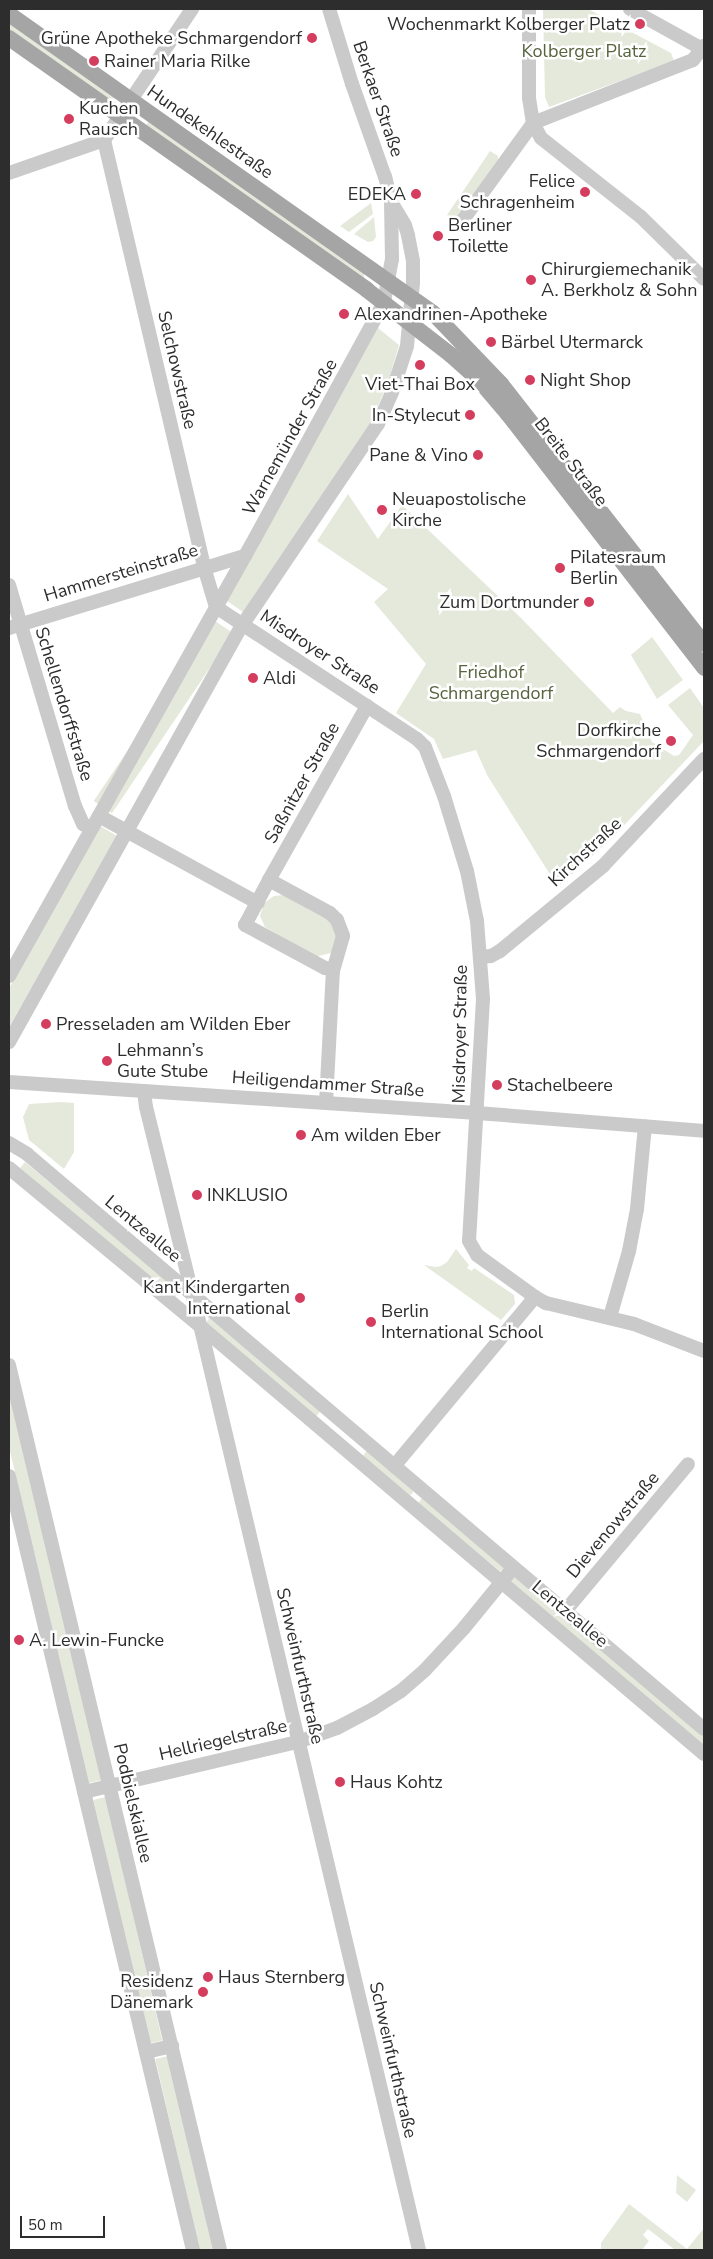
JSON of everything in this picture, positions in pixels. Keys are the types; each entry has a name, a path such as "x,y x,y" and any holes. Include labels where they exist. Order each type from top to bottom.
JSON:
{"main road":[{"name":"Hundekehlestraße","path":"9,14 389,282"},
{"path":"9,38 112,129 384,302"},
{"name":"Breite Straße","path":"389,282 435,315 501,384 704,644"},
{"name":"Breite Straße","path":"384,302 452,355 493,396 704,668"}],"street":[{"path":"9,173 112,129 132,102 192,9"},
{"name":"Berkaer Straße","path":"329,9 352,84 385,176 391,202 393,244 389,282"},
{"path":"529,9 529,98 533,123 541,138 641,217 704,279"},
{"path":"460,224 533,123 693,60 704,48 630,9"},
{"name":"Selchowstraße","path":"112,129 204,567 216,607"},
{"name":"Berkaer Straße","path":"391,202 398,211 408,235 413,261 410,324"},
{"name":"Warnemünder Straße","path":"9,976 245,556 384,302 389,282"},
{"path":"9,1042 243,624 374,432 401,366 407,346 410,324"},
{"name":"Hammersteinstraße","path":"15,626 245,556"},
{"name":"Schellendorffstraße","path":"9,585 15,626 75,806 82,824 91,829"},
{"path":"216,607 243,624"},
{"name":"Misdroyer Straße","path":"243,624 417,739 425,747 456,831 477,921 481,957 483,999 468,1235 471,1247 477,1255 535,1297"},
{"name":"Saßnitzer Straße","path":"333,970 325,968 245,926 367,706"},
{"name":"Kirchstraße","path":"481,957 491,956 500,951 603,866 704,759"},
{"path":"99,816 258,903"},
{"path":"269,880 330,913 337,920 343,936 333,970 326,1103"},
{"name":"Heiligendammer Straße","path":"9,1082 477,1113 704,1131"},
{"name":"Schweinfurthstraße","path":"144,1091 146,1107 200,1326 419,2250"},
{"path":"610,1317 629,1251 636,1216 645,1126"},
{"name":"Lentzeallee","path":"9,1143 27,1154 704,1729"},
{"name":"Lentzeallee","path":"9,1168 355,1456 704,1754"},
{"path":"394,1466 535,1297 546,1303 610,1317 658,1332 704,1351"},
{"name":"Podbielskiallee","path":"9,1366 220,2250"},
{"path":"355,1456 366,1442"},
{"name":"Dievenowstraße","path":"566,1610 688,1464"},
{"path":"9,1476 193,2250"},
{"path":"410,1504 423,1490"},
{"name":"Hellriegelstraße","path":"84,1792 298,1742 337,1728 373,1709 401,1691 445,1650 514,1566"},
{"path":"146,2052 172,2046"}],"green space":[{"name":"Kolberger Platz","path":"543,9 588,9 671,53 674,61 549,107 545,97"},
{"path":"9,21 116,96 111,104 9,33"},
{"path":"149,121 364,272 364,280 144,128"},
{"path":"490,151 498,156 498,160 455,221 447,215"},
{"path":"371,203 373,214 349,232 340,226"},
{"path":"374,217 376,237 373,241 368,242 354,234"},
{"path":"378,328 399,345 388,382 369,427 243,612 227,601"},
{"name":"Friedhof Schmargendorf","path":"348,494 378,539 402,505 521,618 613,713 620,707 626,711 640,714 652,742 674,756 679,755 693,735 668,705 690,688 704,708 704,741 610,840 558,887 487,775 476,750 443,759 434,739 396,713 426,664 374,602 388,589 317,541"},
{"path":"215,621 233,633 112,813 94,801"},
{"path":"652,637 683,680 657,699 631,655"},
{"path":"100,826 117,836 9,1027 9,988"},
{"path":"283,895 319,915 327,917 338,930 331,953 314,957 265,927 260,916 264,903 274,896"},
{"path":"74,1103 74,1152 64,1169 29,1140 23,1117 29,1104"},
{"path":"25,1162 178,1290 175,1297 20,1168"},
{"path":"456,1249 469,1265 467,1268 472,1271 474,1268 514,1295 515,1304 501,1320 424,1265 441,1266 447,1262"},
{"path":"209,1318 321,1410 316,1417 206,1323"},
{"path":"9,1393 102,1780 89,1783 9,1447"},
{"path":"367,1450 413,1491 412,1494 410,1495 363,1456"},
{"path":"423,1497 505,1566 504,1569 500,1571 418,1503"},
{"path":"515,1575 704,1737 704,1748 511,1581"},
{"path":"106,1797 162,2041 150,2044 93,1800"},
{"path":"168,2056 213,2250 199,2250 155,2059"},
{"path":"677,2175 696,2190 687,2202 676,2193"},
{"path":"629,2204 687,2249 704,2228 704,2250 675,2250 648,2229 643,2235 649,2241 642,2250 601,2250 601,2243"}],"place":[{"name":"Wochenmarkt Kolberger Platz","path":"640,24"},
{"name":"Grüne Apotheke Schmargendorf","path":"312,38"},
{"name":"Rainer Maria Rilke","path":"94,61"},
{"name":"Kuchen Rausch","path":"69,119"},
{"name":"Felice Schragenheim","path":"585,192"},
{"name":"EDEKA","path":"416,194"},
{"name":"Berliner Toilette","path":"438,236"},
{"name":"Chirurgiemechanik A. Berkholz & Sohn","path":"531,280"},
{"name":"Alexandrinen-Apotheke","path":"344,314"},
{"name":"Bärbel Utermarck","path":"491,342"},
{"name":"Viet-Thai Box","path":"420,365"},
{"name":"Night Shop","path":"530,380"},
{"name":"In-Stylecut","path":"470,415"},
{"name":"Pane & Vino","path":"478,455"},
{"name":"Neuapostolische Kirche","path":"382,510"},
{"name":"Pilatesraum Berlin","path":"560,568"},
{"name":"Zum Dortmunder","path":"589,602"},
{"name":"Aldi","path":"253,678"},
{"name":"Dorfkirche Schmargendorf","path":"671,741"},
{"name":"Presseladen am Wilden Eber","path":"46,1024"},
{"name":"Lehmann’s Gute Stube","path":"107,1061"},
{"name":"Stachelbeere","path":"497,1085"},
{"name":"Am wilden Eber","path":"301,1135"},
{"name":"INKLUSIO","path":"197,1195"},
{"name":"Kant Kindergarten International","path":"300,1298"},
{"name":"Berlin International School","path":"371,1322"},
{"name":"A. Lewin-Funcke","path":"19,1640"},
{"name":"Haus Kohtz","path":"340,1782"},
{"name":"Haus Sternberg","path":"208,1977"},
{"name":"Residenz Dänemark","path":"203,1992"}]}
